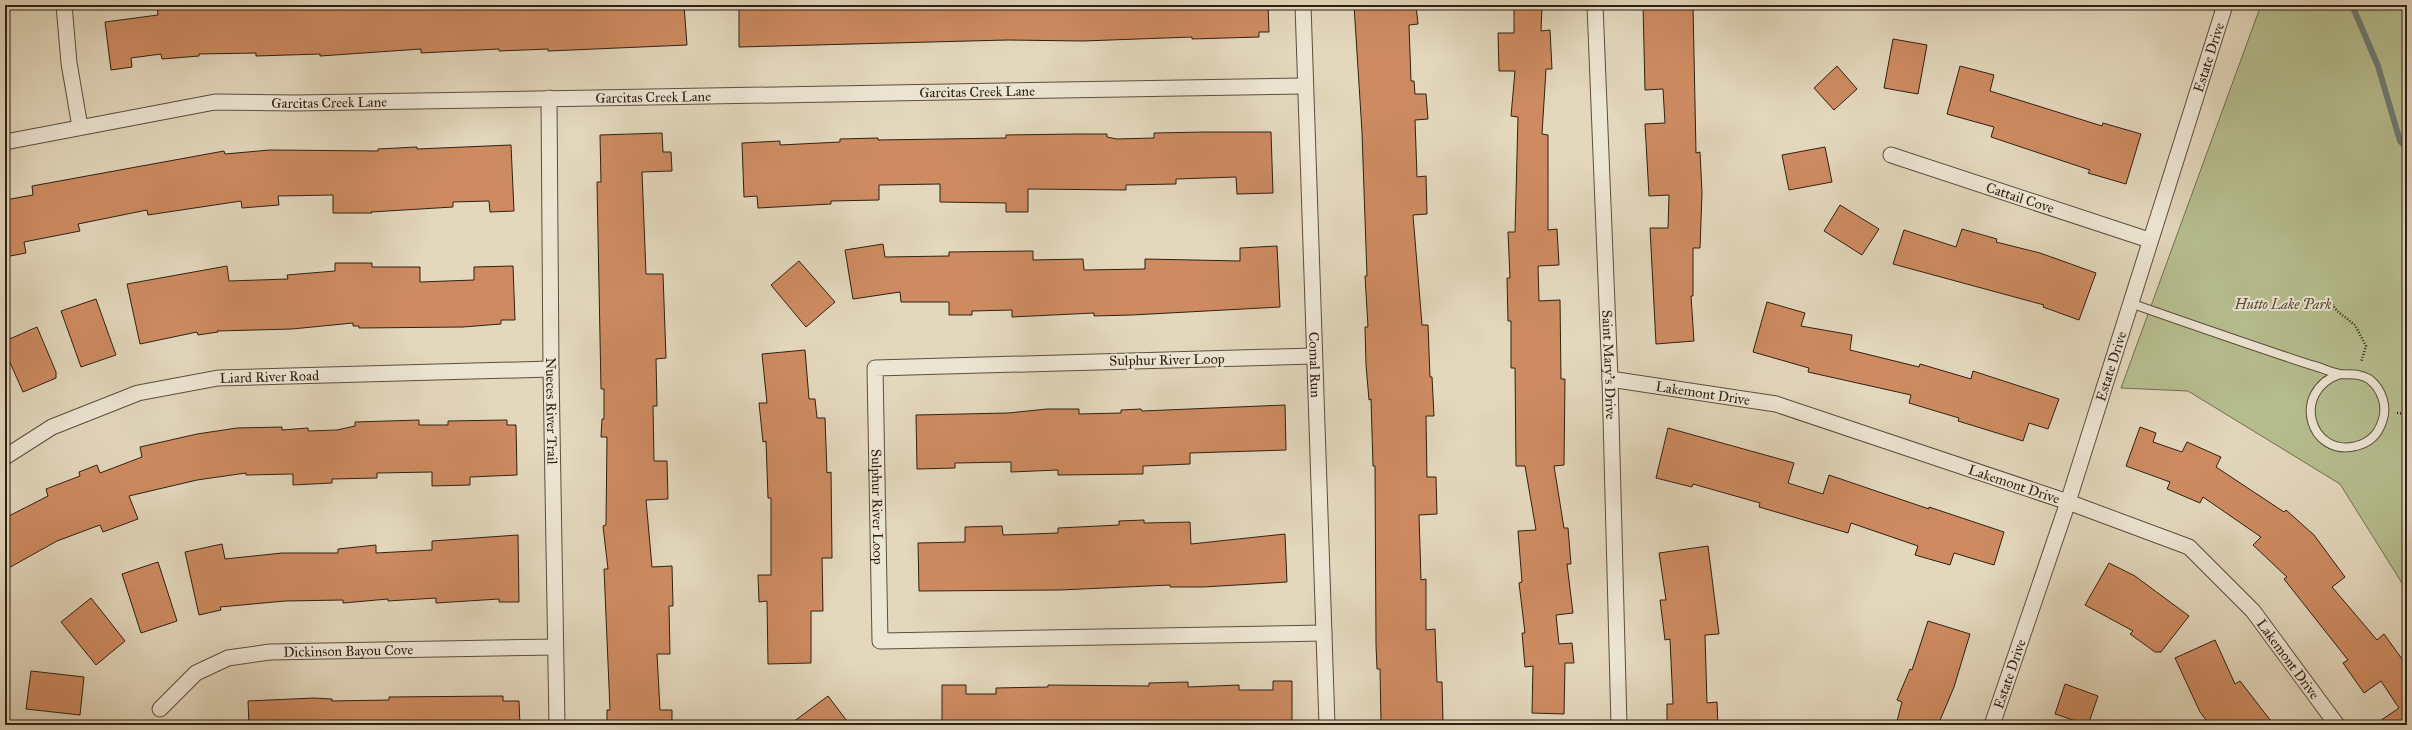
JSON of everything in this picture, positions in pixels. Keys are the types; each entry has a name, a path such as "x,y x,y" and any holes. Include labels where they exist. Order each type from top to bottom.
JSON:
{"street":[{"path":"64,5 69,63 80,127"},
{"name":"Comal Run","path":"1303,5 1313,356 1327,725"},
{"name":"Saint Mary's Drive","path":"1595,5 1610,379 1619,725"},
{"name":"Estate Drive","path":"1992,725 2068,502 2149,240 2225,5"},
{"name":"Garcitas Creek Lane","path":"5,142 215,102 296,103 1305,86"},
{"name":"Nueces River Trail","path":"549,98 550,369 557,725"},
{"name":"Cattail Cove","path":"1891,155 2149,240"},
{"name":"Sulphur River Loop","path":"1313,356 875,368 880,641 1324,633"},
{"name":"Liard River Road","path":"5,458 52,427 138,393 218,378 550,369"},
{"name":"Lakemont Drive","path":"1610,379 1776,404 2068,502 2189,547 2254,611 2337,725"},
{"name":"Dickinson Bayou Cove","path":"160,709 196,673 228,658 270,652 555,647"}],"lane":[{"path":"2130,303 2234,340 2340,374"},
{"path":"2340,374 2357,374 2370,380 2382,397 2384,418 2380,428 2365,443 2344,447 2334,445 2317,432 2310,412 2314,392 2330,377 2340,374"}],"path":[{"path":"2327,297 2337,311 2355,325 2366,346 2357,374"}],"green space":[{"name":"Hutto Lake Park","path":"2261,5 2401,5 2407,9 2407,591 2340,484 2188,391 2121,388"}],"building":[{"path":"157,5 684,5 687,45 548,51 548,49 499,51 499,49 421,53 421,49 320,56 320,54 256,56 256,53 199,54 199,56 162,59 161,54 131,58 132,67 111,70 105,22 158,15"},
{"path":"739,5 1268,5 1269,32 1259,32 1259,37 1192,39 1192,37 1083,41 1007,40 739,47"},
{"path":"1354,5 1416,5 1418,24 1409,25 1411,81 1414,81 1415,94 1426,94 1428,119 1415,120 1417,177 1426,176 1427,214 1413,215 1422,325 1428,325 1430,377 1432,377 1434,416 1426,416 1427,477 1436,477 1437,514 1419,515 1421,580 1426,579 1426,630 1435,629 1437,682 1442,682 1443,721 1381,722 1380,669 1377,669 1376,645 1375,466 1373,466 1371,399 1369,400 1366,365 1365,327 1368,327 1365,276 1367,276 1362,132"},
{"path":"1514,5 1542,5 1541,31 1550,30 1552,69 1546,69 1542,134 1548,135 1548,230 1557,229 1559,265 1538,266 1539,301 1560,300 1561,379 1565,379 1564,465 1554,466 1564,528 1568,528 1571,564 1567,564 1573,613 1556,615 1559,644 1572,643 1574,663 1565,663 1564,714 1532,713 1533,666 1525,667 1522,633 1525,633 1519,583 1522,582 1518,531 1536,530 1525,466 1516,466 1515,368 1511,368 1511,321 1508,321 1507,278 1510,278 1508,232 1515,232 1518,117 1511,116 1515,71 1499,71 1498,33 1514,33"},
{"path":"1643,5 1693,5 1696,153 1700,152 1702,193 1700,248 1693,248 1693,296 1691,296 1694,341 1656,344 1650,228 1668,228 1669,195 1649,196 1645,124 1665,123 1663,89 1645,90"},
{"path":"1893,39 1927,45 1918,94 1884,88"},
{"path":"1837,66 1857,89 1834,110 1814,88"},
{"path":"1960,66 1994,75 1990,91 2102,126 2103,123 2141,134 2126,184 2088,173 2090,170 1991,137 1994,127 1947,114"},
{"path":"1271,132 1273,193 1237,194 1236,177 1176,179 1176,184 1126,185 1126,190 1028,189 1028,212 1006,212 1006,203 940,202 940,184 879,185 879,200 831,201 831,204 758,208 757,196 744,197 742,143 780,141 780,145 840,142 840,139 878,138 878,140 1006,138 1006,135 1076,134 1107,134 1107,137 1117,139 1154,138 1154,133"},
{"path":"662,133 663,152 671,152 672,171 642,172 646,274 663,274 666,358 656,359 657,406 653,406 654,461 667,461 668,499 646,500 652,567 672,566 673,606 669,606 670,654 657,654 660,710 672,710 672,725 607,725 607,710 610,710 604,569 608,569 603,526 606,525 607,437 601,437 602,419 604,419 604,389 601,389 597,182 601,182 600,135"},
{"path":"511,145 514,211 490,212 489,201 453,202 453,207 371,212 372,213 333,213 333,195 278,196 279,205 242,208 241,201 148,215 147,210 78,224 80,231 24,242 26,253 5,257 5,200 33,195 32,186 224,151 225,154 270,150 378,151 378,149 417,147 417,149"},
{"path":"1825,147 1832,182 1789,190 1782,155"},
{"path":"1840,205 1879,229 1862,255 1824,231"},
{"path":"1962,229 1997,239 1996,242 2040,253 2096,273 2079,320 2043,307 2044,305 1893,264 1904,230 1956,247"},
{"path":"883,244 885,257 949,256 949,252 1033,251 1033,260 1083,259 1084,270 1145,269 1145,259 1240,261 1240,248 1277,246 1280,307 1132,315 1094,316 1094,313 1012,317 1012,310 972,311 972,315 949,315 949,302 901,302 900,292 853,299 845,250"},
{"path":"799,261 835,302 806,327 771,285"},
{"path":"335,263 372,263 372,267 420,267 420,282 474,280 474,267 513,266 515,320 501,320 501,324 463,327 359,328 359,326 353,326 353,323 292,329 217,331 218,332 198,335 197,332 140,344 127,284 227,266 229,281 288,279 287,275 335,271"},
{"path":"96,299 116,355 81,367 61,311"},
{"path":"1767,302 1805,313 1801,326 1852,335 1850,350 1919,367 1920,364 1971,379 1973,371 2059,399 2048,429 2029,423 2023,441 1958,421 1959,418 1909,403 1911,395 1808,372 1809,368 1753,352"},
{"path":"37,327 56,372 56,378 23,392 5,351 5,341"},
{"path":"805,350 809,399 815,399 817,418 825,418 827,473 831,472 832,558 822,558 823,611 811,611 811,663 768,664 767,601 759,602 758,575 771,575 771,498 768,498 766,441 763,442 759,403 767,403 762,354"},
{"path":"1285,405 1286,450 1190,453 1190,464 1143,466 1143,474 1058,475 1058,470 1011,472 1011,462 955,463 955,468 917,469 916,415 1008,413 1047,409 1079,409 1079,414 1121,413 1121,410 1141,409 1142,411"},
{"path":"419,420 419,425 448,425 448,421 507,420 507,425 516,425 517,475 470,477 470,485 432,486 432,472 377,473 377,478 332,479 332,483 293,485 293,474 246,475 246,473 197,480 129,496 138,519 103,532 100,525 57,541 5,570 5,518 48,496 46,489 80,476 79,472 97,465 100,473 142,457 140,447 197,434 237,428 282,427 282,430 308,428 308,431 337,430 355,426 355,422"},
{"path":"2140,427 2156,433 2153,442 2182,452 2187,442 2221,457 2216,467 2284,512 2286,510 2314,535 2345,577 2332,587 2377,640 2384,634 2407,666 2407,725 2374,725 2399,708 2381,681 2364,693 2343,663 2348,660 2284,579 2287,577 2253,545 2261,537 2203,497 2200,503 2167,489 2170,482 2126,466"},
{"path":"1668,428 1794,463 1788,483 1823,494 1829,475 1929,509 1929,507 2004,532 1994,565 1954,553 1950,565 1915,555 1918,546 1851,523 1848,533 1759,507 1760,503 1693,484 1692,487 1656,478"},
{"path":"1144,520 1144,523 1190,522 1191,544 1285,534 1287,582 1203,587 1170,587 1170,585 1060,590 919,591 918,543 965,542 965,527 1002,526 1003,535 1058,533 1058,528 1119,525 1119,521"},
{"path":"518,535 519,602 499,602 499,599 436,603 436,598 388,601 388,599 343,603 343,600 285,601 220,607 221,610 199,615 185,552 222,544 225,559 282,553 338,553 338,549 376,545 376,553 432,550 432,541"},
{"path":"1708,546 1719,634 1705,635 1707,703 1717,702 1718,725 1667,725 1667,704 1673,704 1670,639 1665,640 1660,600 1666,600 1659,553"},
{"path":"158,562 177,621 141,633 122,574"},
{"path":"2109,563 2135,576 2189,616 2161,652 2155,652 2130,634 2133,631 2085,605"},
{"path":"91,598 125,641 96,665 61,622"},
{"path":"1928,621 1970,634 1954,687 1938,725 1896,725 1902,702 1897,700 1910,669 1912,670"},
{"path":"2215,640 2235,684 2240,681 2274,725 2210,725 2200,712 2175,658"},
{"path":"31,671 84,677 80,715 26,709"},
{"path":"1273,681 1292,681 1292,725 942,725 942,685 966,685 966,694 996,694 996,688 1048,687 1048,685 1149,686 1149,683 1188,682 1188,687 1239,685 1239,690 1273,690"},
{"path":"2065,684 2098,696 2088,725 2055,714"},
{"path":"503,696 503,701 519,701 520,725 249,725 248,701 314,698 332,699 332,701 389,700 389,697"},
{"path":"828,696 850,725 789,725"}],"waterway":[{"path":"2352,5 2378,66 2400,141 2407,148"}]}
